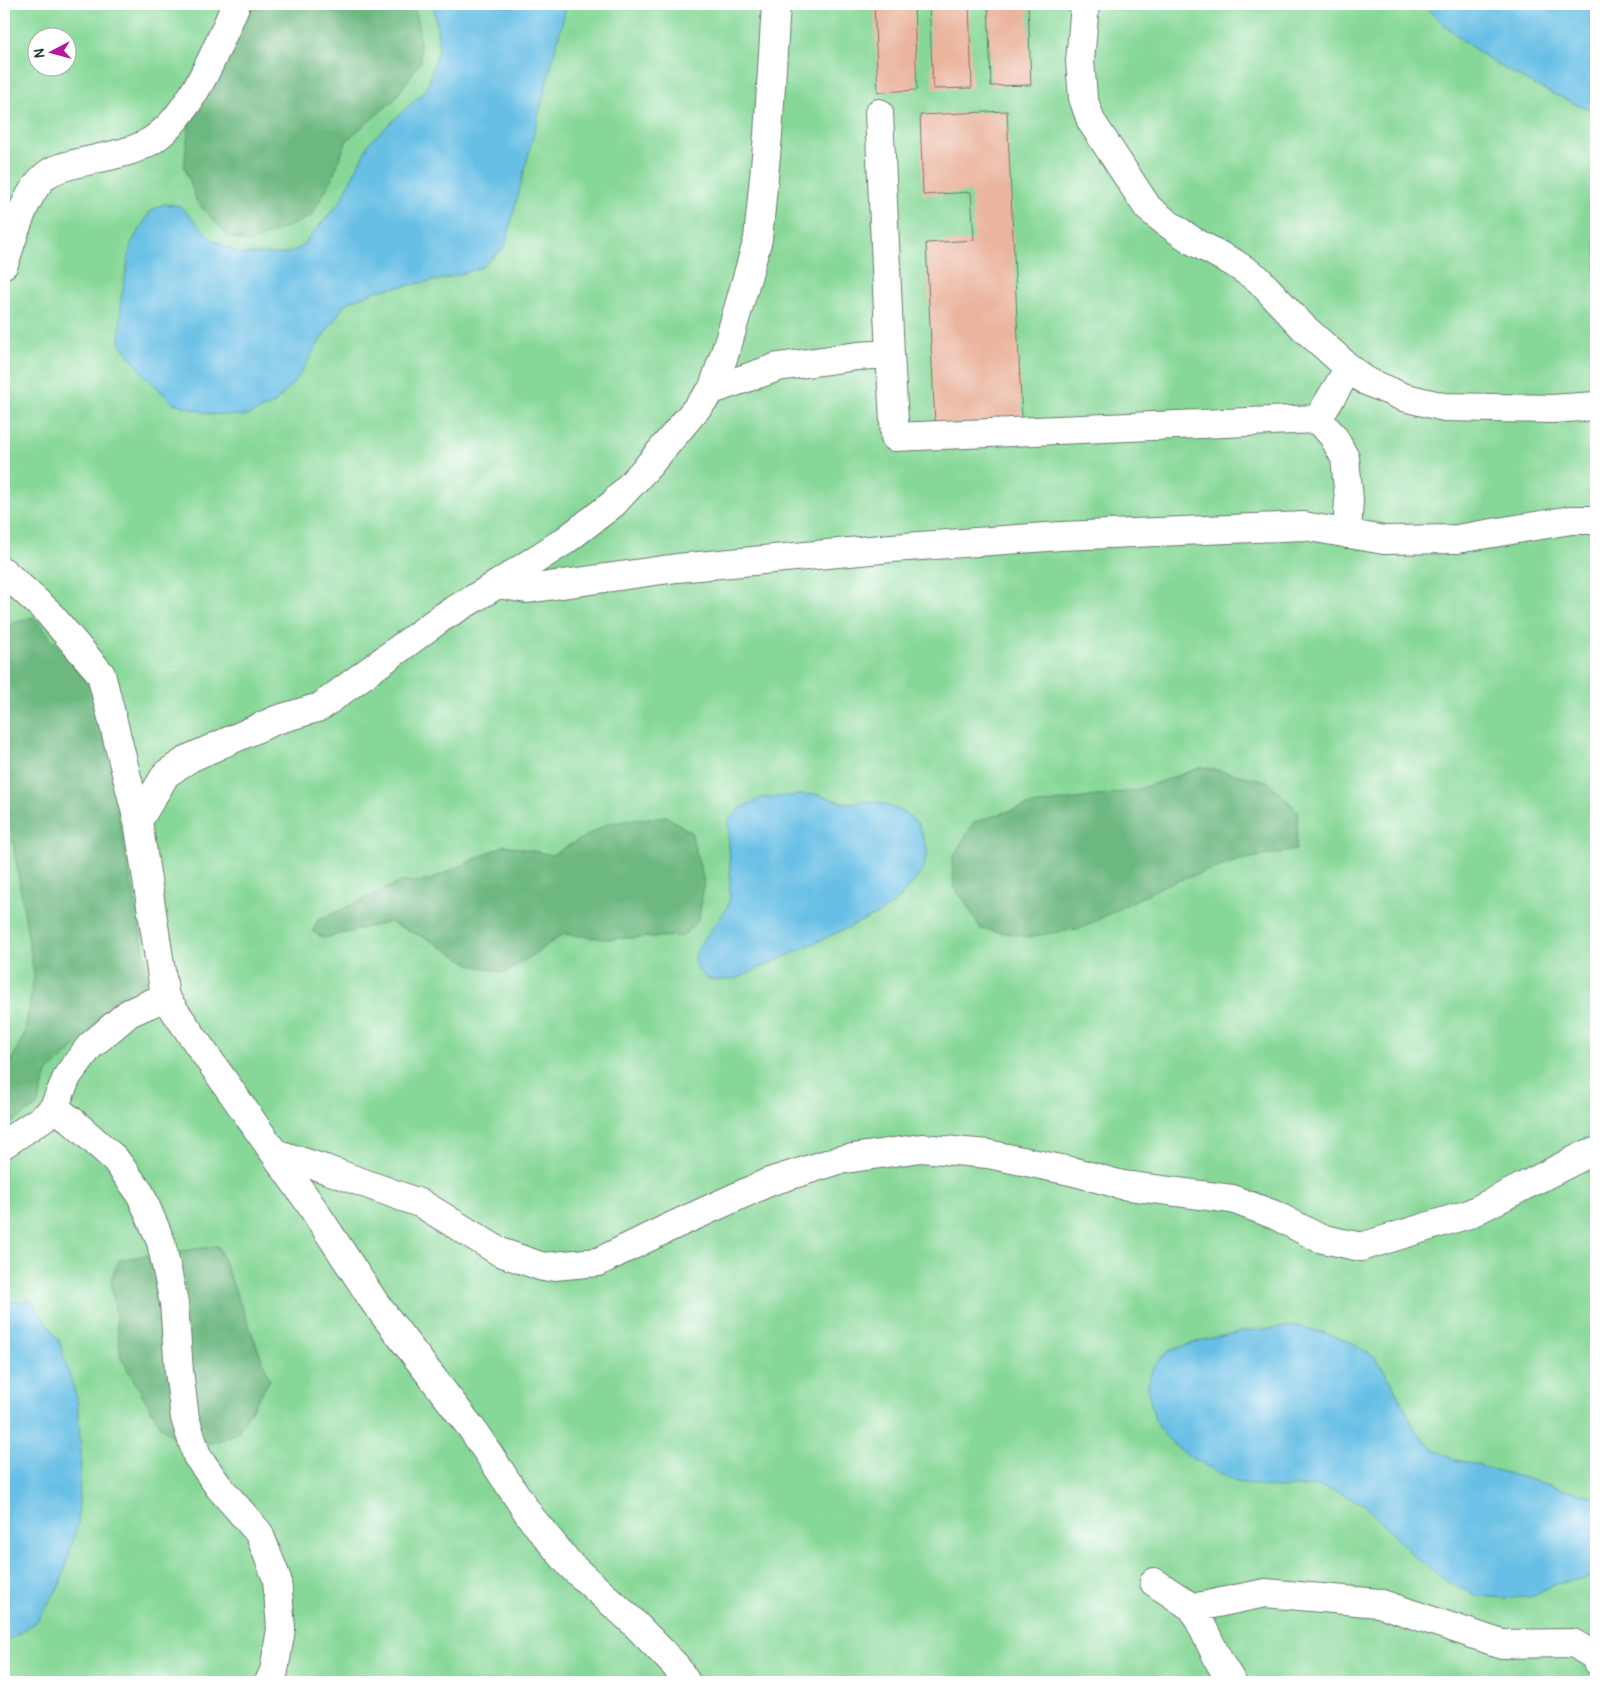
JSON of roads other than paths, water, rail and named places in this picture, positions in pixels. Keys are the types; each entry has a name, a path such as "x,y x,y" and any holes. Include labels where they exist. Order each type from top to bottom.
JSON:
{"lane":[{"path":"4,264 36,184 50,172 132,150 153,140 171,124 187,103 216,49 236,4"},
{"path":"138,821 166,774 190,758 276,720 320,707 441,618 566,540 613,504 649,465 712,390 728,344 758,239 768,135 776,4"},
{"path":"1085,4 1080,61 1083,98 1091,121 1148,208 1193,240 1258,279 1303,327 1349,368 1366,381 1403,396 1444,408 1552,409 1596,406"},
{"path":"880,113 894,437 1318,419"},
{"path":"712,390 778,367 858,356 890,354"},
{"path":"1318,419 1349,368"},
{"path":"1318,419 1333,436 1345,458 1349,499 1347,534"},
{"path":"498,584 527,589 677,568 892,548 1061,536 1304,526 1384,540 1457,539 1571,520 1596,520"},
{"path":"4,572 48,611 101,674 138,821 165,997 275,1153 375,1303 472,1429 532,1519 571,1566 632,1621 675,1665 686,1682"},
{"path":"4,1144 46,1116 54,1107 68,1075 90,1046 129,1013 165,997"},
{"path":"54,1107 114,1159 140,1193 161,1242 174,1303 185,1418 197,1456 219,1488 259,1533 277,1579 281,1629 274,1671 269,1682"},
{"path":"275,1153 422,1204 500,1252 543,1267 598,1262 769,1182 839,1160 921,1148 988,1154 1075,1172 1122,1185 1232,1199 1275,1215 1319,1238 1361,1247 1469,1214 1587,1154 1596,1152"},
{"path":"310,1204 324,1169"},
{"path":"1154,1582 1193,1608 1220,1663 1232,1682"},
{"path":"1193,1608 1265,1593 1379,1603 1502,1644 1573,1643 1593,1655 1596,1660"}],"water":[{"path":"434,4 567,4 505,246 481,268 444,279 376,291 346,303 321,339 297,379 274,404 246,416 210,414 173,403 144,375 120,342 121,299 131,244 150,212 163,204 180,206 212,239 239,254 286,254 301,247 340,202 369,143 427,89 439,47"},
{"path":"1423,4 1596,4 1596,112 1549,92 1503,68 1461,39"},
{"path":"815,794 844,803 876,801 906,813 919,825 928,852 923,871 896,902 878,914 738,978 714,980 706,977 696,966 695,957 704,938 719,920 729,902 728,821 741,808 761,798"},
{"path":"31,1300 59,1341 77,1399 81,1453 78,1524 60,1585 37,1621 4,1643 4,1305 17,1301"},
{"path":"1297,1326 1351,1342 1377,1359 1392,1383 1415,1429 1431,1447 1453,1459 1596,1497 1596,1576 1556,1584 1529,1597 1477,1596 1449,1583 1415,1557 1365,1505 1338,1492 1318,1486 1276,1488 1236,1482 1183,1453 1164,1435 1155,1420 1147,1387 1153,1367 1169,1351 1203,1340 1245,1331"}]}
